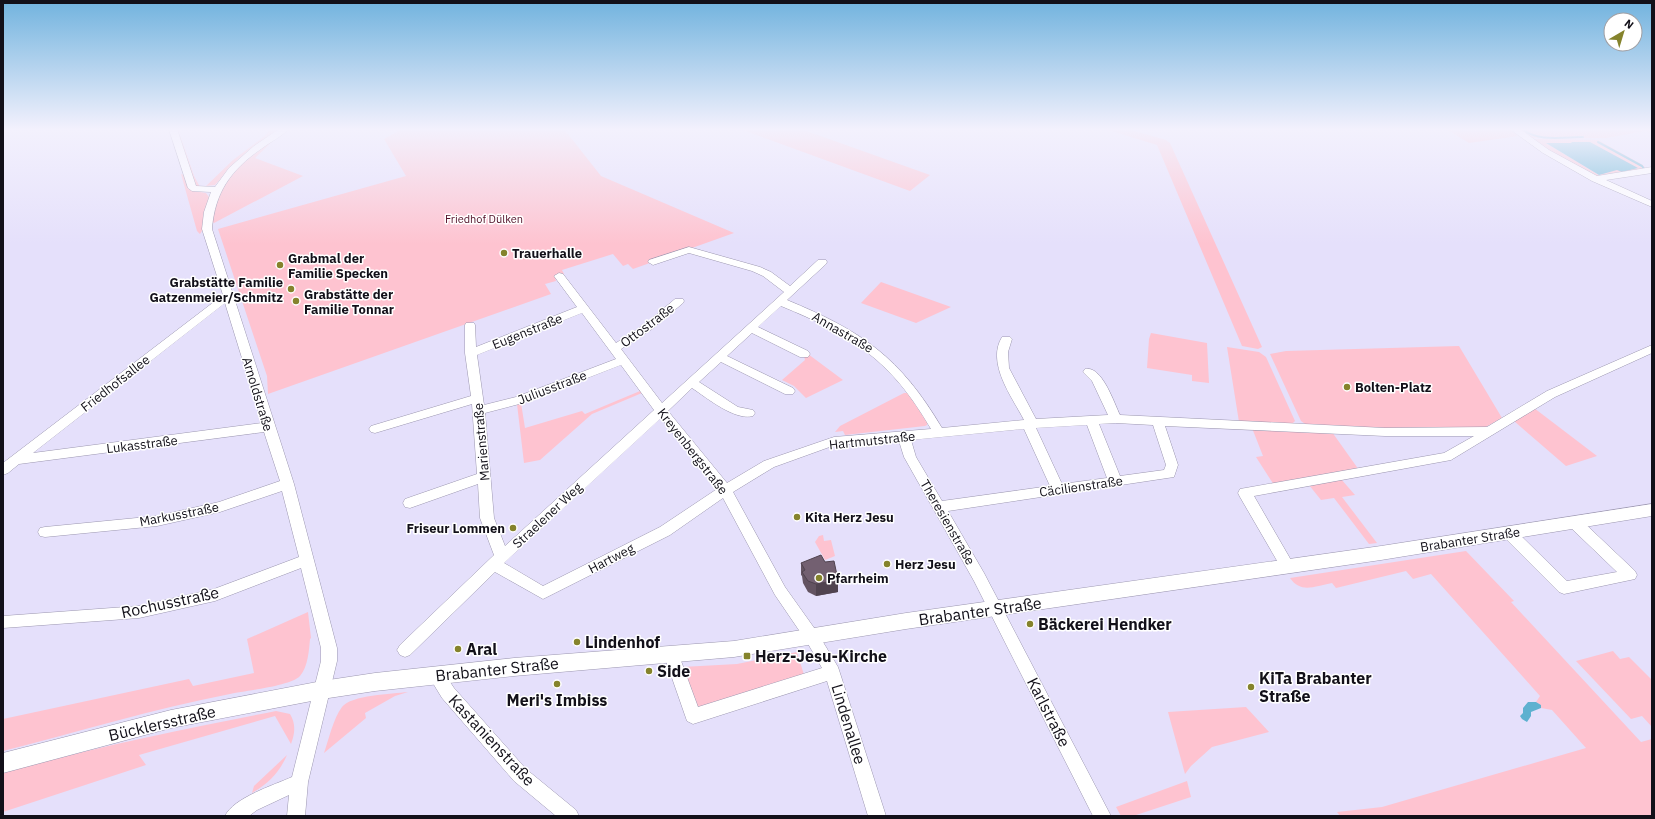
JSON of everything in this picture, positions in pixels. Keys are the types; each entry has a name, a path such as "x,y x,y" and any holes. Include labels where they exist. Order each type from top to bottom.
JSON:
{"main road":[{"name":"Brabanter Straße","path":"322,690 436,675 734,649 995,608 1288,567 1652,510"},
{"name":"Bücklersstraße","path":"3,763 171,719 322,690"}],"street":[{"path":"185,167 192,188 217,190"},
{"name":"Arnoldstraße","path":"235,167 226,176 210,202 207,216 207,229 287,484 329,648 329,661 299,782 296,816"},
{"path":"1575,167 1595,179 1652,204"},
{"path":"1595,179 1652,170"},
{"path":"653,262 689,250 756,269 767,274 791,292"},
{"name":"Straelener Weg","path":"405,650 498,561 822,262"},
{"name":"Kreyenbergstraße","path":"559,276 661,410 725,490 780,591 812,636"},
{"name":"Friedhofsallee","path":"3,470 228,296"},
{"name":"Ottostraße","path":"615,348 648,328 679,301"},
{"name":"Annastraße","path":"779,302 846,331 880,354 897,370 910,387 929,413 939,433"},
{"name":"Eugenstraße","path":"471,353 583,308"},
{"name":"Marienstraße","path":"470,325 471,353 478,404 487,518 498,561"},
{"path":"750,328 804,354"},
{"path":"1006,339 1002,352 1003,368 1030,424 1058,489"},
{"path":"1288,567 1245,493 1448,456 1474,442 1550,394 1652,349"},
{"path":"719,356 789,391"},
{"name":"Juliusstraße","path":"375,429 478,404 519,400 624,360"},
{"path":"1089,372 1097,379 1116,419"},
{"path":"691,382 735,410 749,413"},
{"name":"Hartmutstraße","path":"725,490 769,464 834,441 1030,424 1116,419 1385,432 1489,432"},
{"path":"1092,421 1115,481"},
{"name":"Cäcilienstraße","path":"939,507 1168,474 1172,465 1158,422"},
{"name":"Lukasstraße","path":"16,460 268,427"},
{"name":"Theresienstraße","path":"903,435 910,457 971,561 995,608"},
{"path":"410,503 484,477"},
{"name":"Markusstraße","path":"45,532 157,521 220,507 287,484"},
{"name":"Hartweg","path":"498,561 543,593 665,531 725,490"},
{"path":"1509,533 1564,588 1630,575 1574,522"},
{"name":"Rochusstraße","path":"3,622 139,612 215,595 307,560"},
{"name":"Karlstraße","path":"995,608 1102,816"},
{"name":"Lindenallee","path":"812,636 832,672 877,816"},
{"path":"672,655 693,716 832,672"},
{"name":"Kastanienstraße","path":"436,675 448,693 520,775 570,816"},
{"path":"234,816 251,804 299,782"}],"green space":[{"path":"189,167 191,167 200,187 196,187"},
{"path":"226,167 231,167 215,185 206,186"},
{"path":"239,167 280,167 303,176 214,223 211,221 215,205 229,178"},
{"name":"Friedhof Dülken","path":"401,167 594,167 601,176 734,233 633,269 628,264 623,266 613,254 562,270 564,274 555,277 556,281 545,284 551,294 268,394 267,376 218,229 406,176"},
{"path":"845,167 908,167 930,175 910,191"},
{"path":"1166,167 1181,167 1262,347 1258,349 1242,346"},
{"path":"1578,167 1586,167 1599,175 1617,169 1614,167 1645,167 1647,170 1603,177 1593,176"},
{"path":"181,174 184,175 194,191 206,193 209,197 203,229 200,234 197,231"},
{"path":"881,282 951,307 916,323 861,303"},
{"path":"1151,333 1207,343 1209,383 1192,381 1192,375 1147,368 1149,339"},
{"path":"1459,346 1502,418 1484,428 1436,430 1308,426 1301,421 1270,354 1286,351"},
{"path":"1227,347 1259,352 1266,357 1295,421 1291,425 1239,422"},
{"path":"808,354 843,380 806,398 794,386 782,380 805,360 804,356"},
{"path":"640,391 642,393 592,414 540,460 524,463 517,404 521,403 525,428 582,411 585,414"},
{"path":"904,393 908,393 927,422 927,425 845,435 843,431 835,432 840,426"},
{"path":"1534,408 1597,456 1566,466 1514,421"},
{"path":"1252,428 1332,432 1359,470 1274,485 1256,457 1263,456"},
{"path":"1341,479 1355,495 1342,497 1377,543 1369,544 1334,498 1321,500 1309,485"},
{"path":"823,535 824,541 831,540 835,556 825,560 815,542 819,536"},
{"path":"1466,551 1514,601 1511,602 1641,742 1652,739 1652,816 1340,816 1337,812 1382,807 1586,748 1552,710 1541,708 1541,705 1536,702 1540,696 1431,574 1413,579 1406,571 1336,588 1332,583 1309,588 1299,586 1290,578"},
{"path":"308,612 311,638 308,658 303,672 295,680 267,688 201,700 3,751 3,719 189,679 193,686 254,673 247,639"},
{"path":"1613,651 1620,659 1629,657 1652,680 1652,727 1642,716 1631,719 1576,661"},
{"path":"797,652 805,678 697,709 682,667 737,664"},
{"path":"408,692 395,696 365,713 366,718 324,753 336,717 342,707 347,703 372,696"},
{"path":"1246,707 1269,732 1212,747 1191,766 1185,774 1168,712"},
{"path":"276,711 290,714 292,718 294,729 291,744 275,716 139,755 146,765 3,812 3,773 105,747"},
{"path":"287,755 281,767 273,777 252,793 254,786"},
{"path":"1187,781 1191,797 1133,816 1121,816 1116,807"}],"water":[{"path":"1586,167 1638,168 1622,172 1617,170 1599,175"},
{"path":"1528,702 1536,702 1541,705 1541,708 1531,712 1531,716 1527,722 1520,716 1523,713 1523,708"}],"building":[{"path":"821,555 825,562 834,561 838,580 816,584 808,581 802,572 805,570 801,563"}],"place":[{"name":"Trauerhalle","path":"504,253"},
{"name":"Grabmal der Familie Specken","path":"280,265"},
{"name":"Grabstätte Familie Gatzenmeier/Schmitz","path":"291,289"},
{"name":"Grabstätte der Familie Tonnar","path":"296,301"},
{"name":"Bolten-Platz","path":"1347,387"},
{"name":"Kita Herz Jesu","path":"797,517"},
{"name":"Friseur Lommen","path":"513,528"},
{"name":"Herz Jesu","path":"887,564"},
{"name":"Pfarrheim","path":"819,578"},
{"name":"Bäckerei Hendker","path":"1030,624"},
{"name":"Lindenhof","path":"577,642"},
{"name":"Aral","path":"458,649"},
{"name":"Herz-Jesu-Kirche","path":"747,656"},
{"name":"Side","path":"649,671"},
{"name":"Meri's Imbiss","path":"557,684"},
{"name":"KiTa Brabanter Straße","path":"1251,687"}]}
